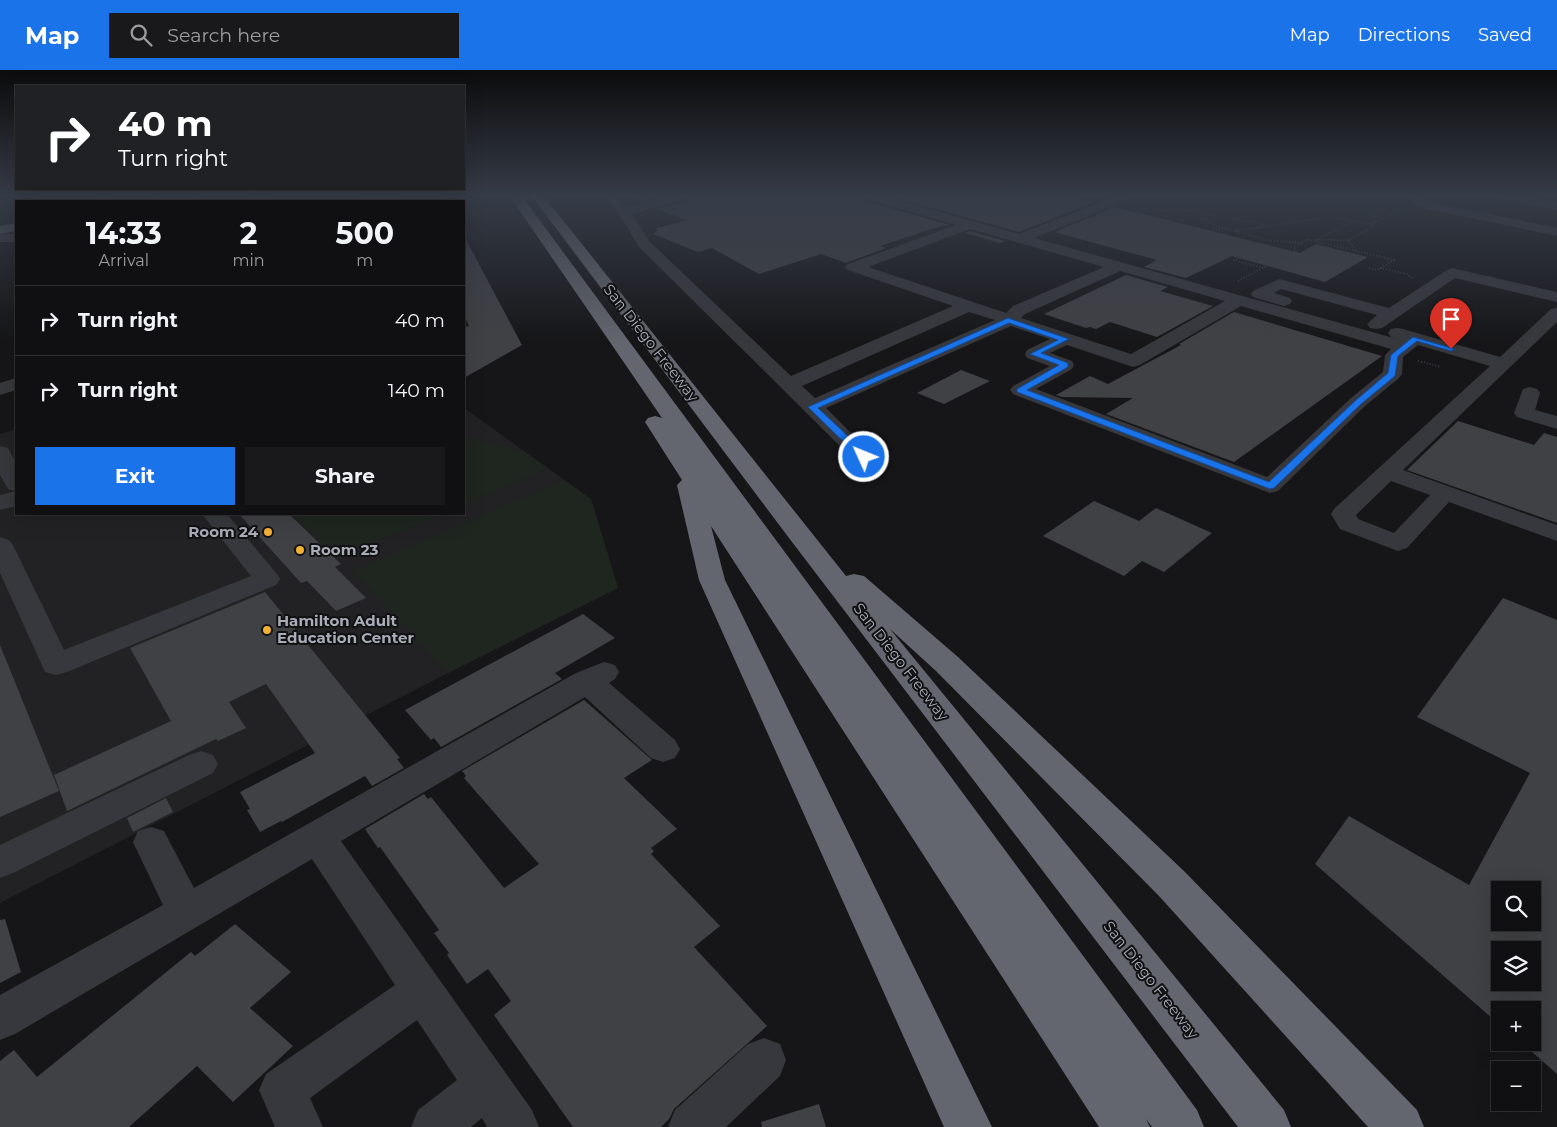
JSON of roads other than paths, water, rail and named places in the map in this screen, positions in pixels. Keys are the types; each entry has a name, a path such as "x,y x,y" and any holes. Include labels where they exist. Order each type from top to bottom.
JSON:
{"highway":[{"path":"536,244 635,392"},
{"path":"550,244 1180,1127"},
{"name":"San Diego Freeway","path":"575,244 798,533 1267,1127"},
{"path":"646,409 1126,1127"},
{"path":"685,466 712,580 968,1127"},
{"path":"798,533 947,664 1172,884 1400,1127"}],"street":[{"path":"644,244 864,457"},
{"path":"915,244 853,267 1133,362 1238,301"},
{"path":"1038,244 1238,301 1504,364"},
{"path":"812,407 1008,320 1020,310 1117,267"},
{"path":"1373,326 1452,273 1557,297"},
{"path":"1392,314 1279,284 1259,294 1373,326 1410,343"},
{"path":"789,384 968,306"},
{"path":"1445,493 1398,543 1349,524 1343,514 1557,313"},
{"path":"1065,339 1034,354 1065,365 1020,390 1270,486 1358,402 1392,374 1394,355 1410,343"},
{"path":"1530,393 1524,413 1557,423"},
{"path":"0,453 15,482"},
{"path":"1388,472 1557,533"},
{"path":"0,503 15,498"},
{"path":"0,545 56,665 267,579 215,515"},
{"path":"0,1019 595,676 663,749"},
{"path":"0,862 201,764"},
{"path":"317,836 514,1127"},
{"path":"151,842 186,912"},
{"path":"299,1127 282,1090 422,991"},
{"path":"692,1127 764,1060"},
{"path":"435,1127 486,1085"}],"place":[{"name":"Room 24","path":"268,532"},
{"name":"Room 23","path":"300,550"},
{"name":"Hamilton Adult Education Center","path":"267,630"}]}
